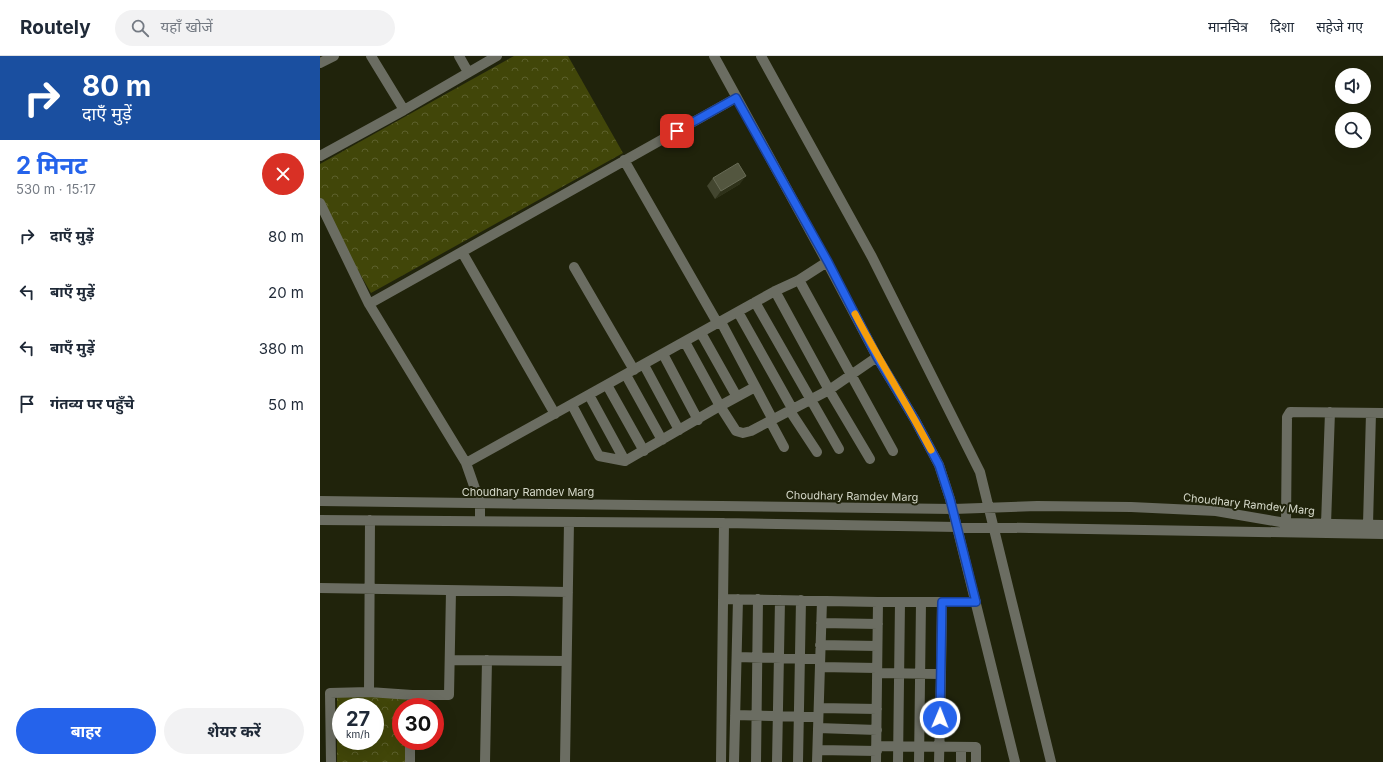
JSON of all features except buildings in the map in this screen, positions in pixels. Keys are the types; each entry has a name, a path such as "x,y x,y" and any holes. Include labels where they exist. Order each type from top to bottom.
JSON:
{"street":[{"path":"371,56 404,110"},
{"path":"459,56 468,72"},
{"path":"320,156 498,56"},
{"path":"714,56 828,262 877,357 915,420 939,465 953,509 1016,762"},
{"path":"761,56 872,257 980,472 1052,762"},
{"path":"369,304 736,98"},
{"path":"624,160 755,386 784,447"},
{"path":"320,203 369,304 466,463 480,503 480,521"},
{"path":"462,252 555,414"},
{"path":"466,463 775,291 799,280 828,262"},
{"path":"574,267 630,372 662,440"},
{"path":"799,280 893,451"},
{"path":"775,291 870,459"},
{"path":"755,302 839,449"},
{"path":"738,312 791,410 817,452"},
{"path":"701,333 737,397"},
{"path":"685,342 720,406 736,431 743,433 751,431 772,421 830,390 877,357"},
{"path":"663,354 698,420"},
{"path":"644,364 679,430"},
{"path":"607,385 644,451"},
{"path":"572,404 599,456 625,461 755,386"},
{"path":"589,395 625,461"},
{"path":"1286,523 1288,414 1291,411 1383,413"},
{"path":"1326,524 1330,412"},
{"path":"1368,524 1371,413"},
{"name":"Choudhary Ramdev Marg","path":"320,501 953,509 1037,506 1124,507 1216,511 1286,523 1383,525"},
{"path":"320,520 724,523 1383,534"},
{"path":"369,692 370,520"},
{"path":"565,762 568,522"},
{"path":"721,762 724,523"},
{"path":"320,588 568,592"},
{"path":"331,762 325,693 369,692 412,695 449,695 450,591"},
{"path":"723,599 976,602"},
{"path":"734,762 738,599"},
{"path":"756,762 758,599"},
{"path":"777,762 780,600"},
{"path":"798,762 801,600"},
{"path":"817,762 822,601"},
{"path":"876,762 878,602"},
{"path":"898,762 900,602"},
{"path":"919,762 921,602"},
{"path":"939,762 942,602"},
{"path":"821,623 878,624"},
{"path":"820,645 877,646"},
{"path":"737,657 800,659 899,674 940,674"},
{"path":"450,660 566,661"},
{"path":"485,762 487,660"},
{"path":"735,715 799,717 819,713 877,709"},
{"path":"818,728 877,730"},
{"path":"818,750 876,749 898,746 976,747 976,762"},
{"path":"961,747 961,762"},
{"path":"410,750 410,762"}],"green space":[{"path":"514,56 568,56 623,153 371,293 320,204 320,164"},
{"path":"337,695 406,695 406,698 392,698 392,750 406,750 406,762 337,762 337,750 384,750 384,698 337,698"}],"slow traffic":[{"path":"855,314 877,357 915,420 931,450"}],"route":[{"path":"677,131 736,98 828,262 877,357 915,420 939,465 950,499 976,602 942,602 940,718"}]}
